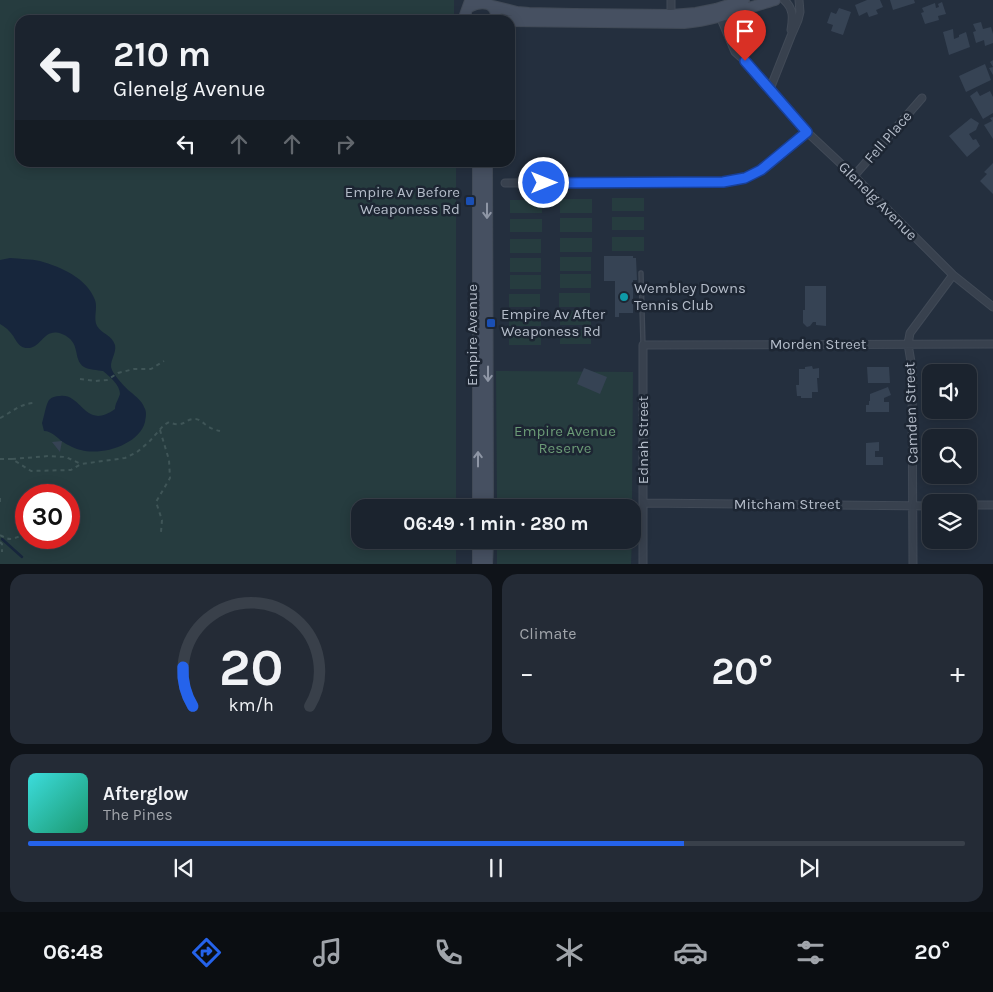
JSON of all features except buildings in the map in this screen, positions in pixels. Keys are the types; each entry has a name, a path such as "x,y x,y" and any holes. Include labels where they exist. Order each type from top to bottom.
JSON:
{"main road":[{"path":"730,9 744,0"},
{"path":"465,15 469,3 482,1 517,12 671,19 697,22 730,9 775,0"},
{"path":"490,3 496,11 496,15"},
{"path":"515,21 671,19"},
{"name":"Empire Avenue","path":"478,167 478,499"},
{"name":"Empire Avenue","path":"487,167 488,499"},
{"path":"478,549 478,564"},
{"path":"487,564 488,549"}],"street":[{"path":"671,0 671,19"},
{"path":"784,0 789,4 792,12 791,36"},
{"path":"770,89 798,20 800,12 798,0"},
{"name":"Glenelg Avenue","path":"730,9 739,49 745,61"},
{"name":"Glenelg Avenue","path":"718,13 735,52 807,132 953,275 993,307"},
{"name":"Fell Place","path":"854,176 922,98"},
{"path":"505,183 723,182 745,178 761,170 807,132"},
{"name":"Camden Street","path":"913,564 912,368 908,344 910,333 953,275"},
{"name":"Morden Street","path":"643,345 993,344"},
{"name":"Ednah Street","path":"643,345 643,564"},
{"name":"Mitcham Street","path":"643,503 922,506"},
{"path":"977,505 993,505"}],"lane":[{"path":"642,273 643,345"}],"path":[{"path":"80,379 107,380 118,373 134,369 151,369 164,361"},
{"path":"0,418 18,406 35,403"},
{"path":"12,459 31,471 71,470 81,464 125,458 137,452 149,442 168,422 175,425 185,423 191,419 197,419 211,428 220,431"},
{"path":"160,430 169,460 170,478 156,502 162,520 161,532"},
{"path":"0,459 49,456 66,457 81,464"},
{"path":"0,535 6,539 15,538"},
{"path":"0,542 2,544 2,552"}],"green space":[{"path":"0,0 454,0 454,15 15,15 15,167 456,167 456,499 351,499 351,549 456,549 456,564 0,564"},
{"path":"612,198 644,198 644,211 612,211"},
{"path":"560,199 592,199 592,213 560,213"},
{"path":"510,200 542,200 542,213 510,213"},
{"path":"612,217 644,217 644,230 612,230"},
{"path":"560,218 592,218 592,232 560,232"},
{"path":"510,219 542,219 542,232 510,232"},
{"path":"612,237 644,237 644,251 612,251"},
{"path":"560,238 592,238 592,252 560,252"},
{"path":"510,239 541,239 541,253 510,253"},
{"path":"560,257 591,257 591,271 560,271"},
{"path":"510,258 541,258 541,272 510,272"},
{"path":"560,274 591,274 591,288 560,288"},
{"path":"510,275 541,275 541,289 510,289"},
{"path":"559,293 590,293 590,307 559,307"},
{"path":"509,294 540,294 540,307 509,307"},
{"path":"560,311 591,311 591,325 560,325"},
{"path":"509,312 541,312 541,326 509,326"},
{"path":"560,330 591,330 591,344 560,344"},
{"path":"509,331 541,331 541,345 509,345"},
{"name":"Empire Avenue Reserve","path":"496,371 633,372 632,499 497,499"},
{"path":"497,549 632,549 631,564 497,564"}],"water":[{"path":"10,258 37,260 65,270 86,285 91,292 96,303 95,320 97,326 112,339 115,345 111,364 112,370 124,386 140,401 146,411 145,422 141,430 127,443 108,450 89,451 74,448 52,433 44,431 42,423 48,402 52,397 67,397 74,400 90,414 97,416 105,415 115,409 120,391 114,381 103,371 86,368 80,364 75,346 68,337 62,334 51,333 33,347 25,348 19,345 11,333 0,324 0,260"}],"waterway":[{"path":"2,539 22,557"}],"place":[{"name":"Empire Av Before Weaponess Rd","path":"470,201"},
{"name":"Wembley Downs Tennis Club","path":"624,297"},
{"name":"Empire Av After Weaponess Rd","path":"491,323"}],"route":[{"path":"544,183 723,182 745,178 761,170 807,132 745,61"}]}
